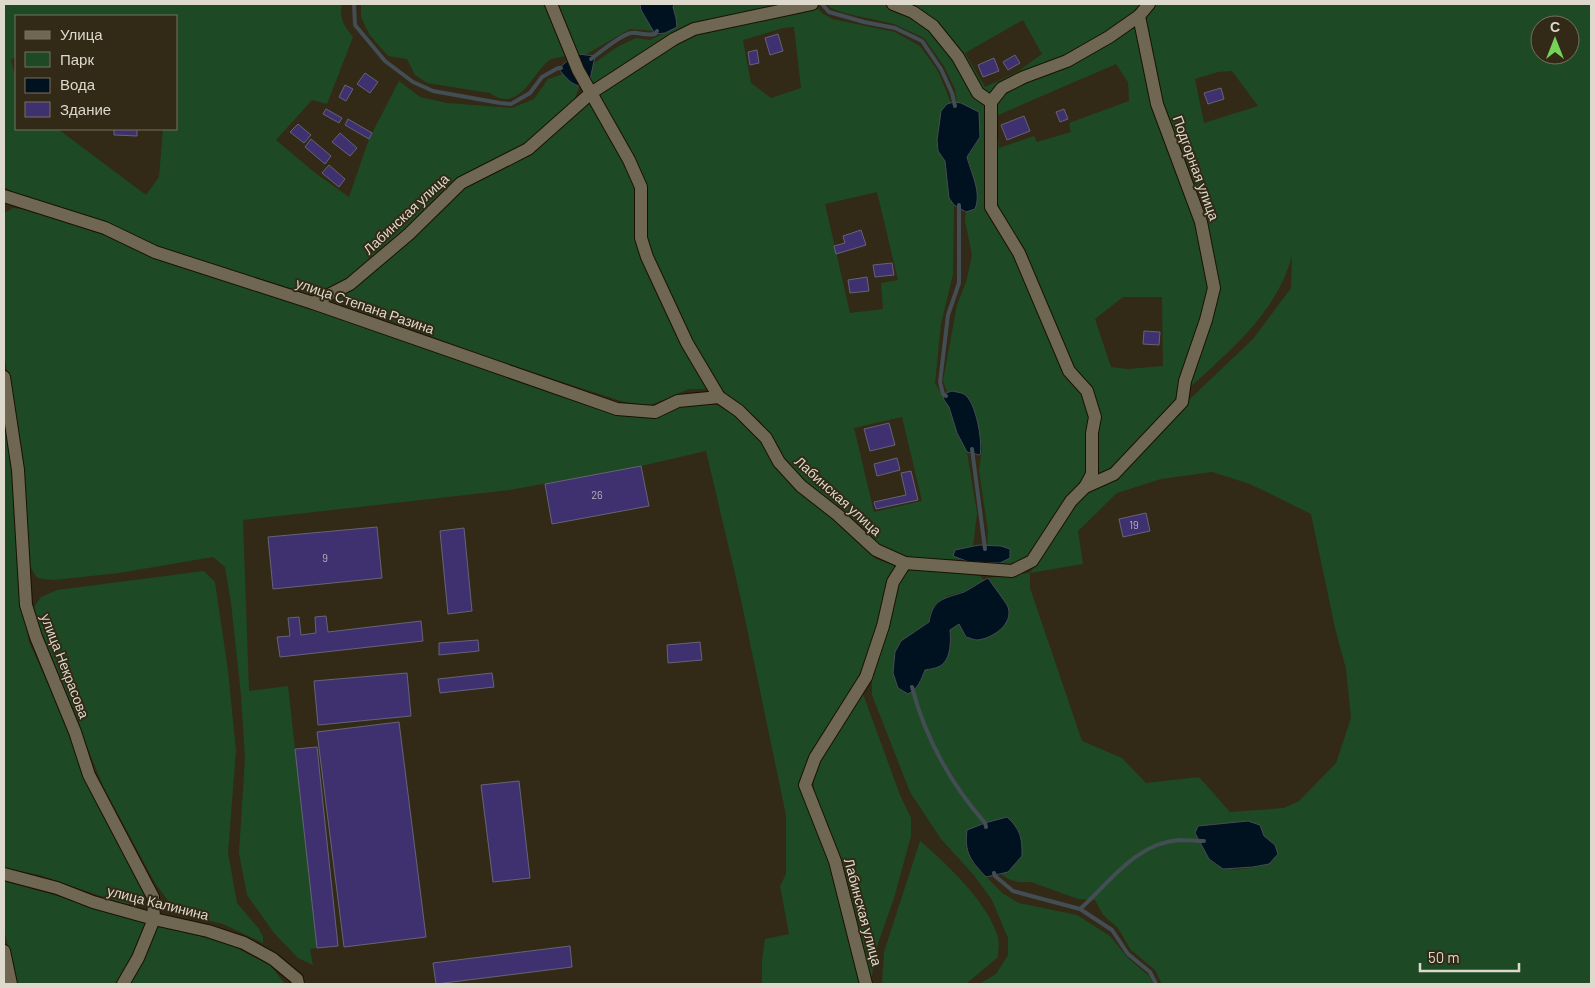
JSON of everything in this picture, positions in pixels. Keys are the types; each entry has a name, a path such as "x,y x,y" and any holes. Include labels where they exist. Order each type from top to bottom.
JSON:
{"street":[{"name":"Лабинская улица","path":"551,4 578,70 629,160 640,187 641,238 647,257 687,343 719,397 739,411 766,438 779,462 801,486 876,550 905,563 893,582 883,626 866,677 815,758 805,785 835,861 866,984"},
{"name":"Лабинская улица","path":"313,303 350,284 408,234 461,183 528,149 591,93 674,39 694,29 812,4"},
{"path":"893,4 913,12 933,26 958,57 978,93 991,102"},
{"path":"905,563 1012,571 1032,561 1071,501 1085,487 1092,474 1092,433 1096,417 1087,391 1069,370 1019,253 991,207 991,102 1002,88 1024,77 1067,61 1109,37 1139,16 1149,4"},
{"name":"Подгорная улица","path":"1085,487 1114,474 1182,402 1185,381 1206,320 1214,288 1201,222 1157,104 1139,16"},
{"name":"улица Степана Разина","path":"4,196 105,228 155,252 313,303 617,409 654,412 678,401 719,397"},
{"name":"улица Некрасова","path":"4,377 18,470 26,605 36,637 75,732 89,775 153,897 154,919"},
{"name":"улица Калинина","path":"4,874 57,888 93,902 244,942 273,959 298,982"},
{"path":"123,984 138,958 154,919"},
{"path":"4,952 11,984"}],"green space":[{"path":"4,4 342,4 341,14 343,22 353,37 327,104 312,100 276,140 314,172 349,197 369,139 399,81 420,97 447,103 512,108 534,99 548,79 563,74 579,87 574,101 522,149 457,182 399,237 346,282 304,296 161,247 94,218 17,194 4,187"},
{"path":"361,4 548,4 567,56 548,61 524,90 509,99 500,98 490,93 427,83 415,75 407,59 388,56 369,34 361,17"},
{"path":"554,4 640,4 641,10 654,31 630,29 585,55 578,54"},
{"path":"674,4 813,4 832,19 895,32 920,46 938,71 951,103 946,104 938,151 945,161 949,198 954,205 953,274 941,324 935,383 949,407 957,433 967,452 977,513 973,547 955,550 953,556 961,560 903,557 876,545 786,463 760,421 729,397 715,381 691,342 651,254 646,230 647,192 590,80 593,64 617,47 636,38 650,40 677,27","holes":["794,27 801,88 771,98 751,83 743,40 783,28","877,192 898,280 881,283 883,309 850,313 825,204","902,417 922,501 874,512 854,428"]},
{"path":"826,4 1147,4 1102,38 989,99 988,209 1017,256 1083,392 1090,418 1089,473 1031,554 1010,565 1000,563 1010,558 1001,546 987,546 988,532 979,470 982,448 978,425 952,391 947,392 943,381 957,305 967,279 972,255 965,221 966,212 975,209 974,179 967,156 975,146 961,103 957,103 955,89 944,66 924,38 894,24 844,13","holes":["1023,20 1042,54 1017,72 985,87 965,53"]},
{"path":"1154,4 1591,4 1591,984 1162,984 1155,970 1131,950 1118,928 1103,915 1095,900 1078,899 1031,882 1019,882 1008,879 1001,874 1008,872 965,845 973,863 1002,893 1019,903 1077,915 1110,936 1128,958 1149,976 1153,984 979,984 996,974 1008,955 1008,938 992,900 973,874 941,839 910,792 872,695 872,676 893,596 904,573 917,567 980,576 984,580 965,591 947,596 930,612 929,622 901,641 913,691 921,681 925,670 939,667 951,641 950,630 1000,596 988,578 1030,573 1068,512 1082,494 1121,474 1192,397 1253,339 1291,288 1292,256 1285,277 1263,314 1234,346 1187,390 1216,293 1161,107 1142,20","holes":["1232,71 1258,106 1204,123 1195,79 1218,72","1212,472 1250,484 1311,514 1335,628 1346,669 1351,718 1336,763 1299,801 1284,808 1230,812 1199,777 1146,783 1122,758 1082,741 1030,588 1030,573 1083,564 1078,531 1117,493 1161,479","1248,821 1260,825 1264,836 1275,845 1269,864 1229,869 1222,868 1209,859 1205,852 1198,826"]},
{"path":"1137,21 1198,223 1210,285 1180,401 1113,472 1092,482 1098,417 1069,366 994,207 993,113 1000,97 1008,88","holes":["1116,64 1128,82 1129,101 1069,123 1071,132 1037,142 1034,136 999,148 996,116","1123,297 1162,297 1163,366 1128,369 1111,367 1095,319"]},
{"path":"588,100 637,188 638,238 709,389 689,389 648,406 621,401 492,359 335,300 362,282 460,190"},
{"path":"13,208 29,210 101,234 158,259 317,310 618,413 657,418 680,404 717,405 739,418 876,559 899,567 885,591 874,637 853,691 821,735 800,784 831,862 860,984 762,984 762,960 765,939 789,934 780,886 786,874 786,815 740,595 706,451 641,466 510,490 243,520 249,691 288,686 317,948 310,949 313,965 298,958 274,933 247,895 239,853 245,759 241,695 225,567 213,557 119,573 53,580 37,578 30,566 27,545 23,456 4,354 4,213"},
{"path":"4,403 15,472 20,596 29,642 107,816 145,895 142,901 133,905 118,902 40,875 4,868"},
{"path":"204,571 215,582 228,671 236,750 228,853 237,903 259,929 263,937 263,943 223,924 186,915 172,906 155,883 103,786 38,627 34,607 41,597 57,590"},
{"path":"863,694 900,795 911,818 911,836 894,898 877,946 871,981 815,796 813,780 824,752"},
{"path":"920,841 953,871 975,896 992,921 998,937 998,957 966,984 882,984 884,952"},
{"path":"4,881 231,945 271,966 285,984 17,984 4,930"}],"water":[{"path":"640,4 674,4 677,27 665,33 655,34 641,10"},
{"path":"578,54 595,56 587,86 574,84 558,68"},
{"path":"961,103 979,112 980,137 967,157 977,189 977,203 975,209 966,212 954,205 949,198 945,161 938,151 937,140 941,111 947,104"},
{"path":"952,391 964,394 972,405 979,432 980,455 967,452 957,433 943,394"},
{"path":"979,545 1001,546 1010,549 1010,558 1000,563 969,562 953,556 955,550"},
{"path":"988,578 1008,607 1008,619 1005,625 995,634 977,640 966,637 959,624 950,630 949,651 946,661 936,668 925,670 917,687 908,694 898,688 893,673 895,652 901,641 929,622 933,608 940,601 964,592"},
{"path":"1007,817 1020,835 1022,856 1008,872 986,877 970,856 966,838 967,830"},
{"path":"1248,821 1260,825 1264,836 1275,845 1278,854 1269,864 1223,869 1209,859 1195,833 1198,826"}],"building":[{"path":"778,34 783,51 770,55 765,38"},
{"path":"757,50 759,63 750,65 748,52"},
{"path":"1015,55 1020,63 1008,70 1003,62"},
{"path":"994,58 999,71 983,77 978,65"},
{"path":"365,73 378,82 370,93 357,84"},
{"path":"345,85 353,89 346,101 339,97"},
{"path":"1221,88 1224,99 1208,104 1204,93"},
{"path":"326,109 342,118 339,123 323,114"},
{"path":"1064,109 1068,119 1060,122 1056,112"},
{"path":"1024,116 1030,131 1007,140 1001,125"},
{"path":"348,119 372,133 369,139 345,125"},
{"path":"298,124 311,135 304,143 290,132"},
{"path":"114,130 137,130 137,136 114,135"},
{"path":"340,133 357,148 350,156 332,142"},
{"path":"311,139 331,156 325,164 305,147"},
{"path":"329,165 345,179 339,187 322,173"},
{"path":"861,230 866,245 836,254 834,246 845,243 843,236"},
{"path":"892,263 894,275 875,277 873,265"},
{"path":"867,277 869,291 850,293 848,280"},
{"path":"1144,331 1160,332 1159,345 1143,344"},
{"path":"889,423 895,445 870,451 864,429"},
{"path":"897,458 900,470 877,476 874,464"},
{"path":"641,466 649,506 552,524 545,484"},
{"path":"911,471 918,500 876,509 874,502 906,495 901,473"},
{"path":"1146,513 1150,531 1123,537 1119,519"},
{"path":"377,527 382,578 273,589 268,537"},
{"path":"464,528 472,611 448,614 440,531"},
{"path":"326,616 328,632 421,621 423,641 280,657 277,637 290,636 288,618 299,617 301,635 316,633 315,617"},
{"path":"478,640 479,651 439,655 439,643"},
{"path":"700,642 702,660 668,663 667,645"},
{"path":"407,673 411,716 318,725 314,681"},
{"path":"492,673 494,687 440,693 438,679"},
{"path":"399,722 426,937 344,947 317,732"},
{"path":"317,747 338,946 317,948 295,749"},
{"path":"519,781 530,878 493,882 481,785"},
{"path":"570,946 572,967 436,984 433,963"}],"waterway":[{"path":"354,4 355,25 385,61 413,82 433,91 511,104 530,93 542,77 561,68"},
{"path":"822,4 829,12 895,28 922,41 941,69 952,93 955,106"},
{"path":"591,59 627,34 655,34 657,31"},
{"path":"946,396 943,394 940,382 948,315 959,283 959,205"},
{"path":"972,449 985,549"},
{"path":"912,687 917,706 932,742 950,776 986,827"},
{"path":"1080,909 1113,876 1150,848 1165,842 1180,840 1204,841"},
{"path":"994,873 1013,891 1080,909 1112,930 1128,954 1150,972 1156,984"}]}
